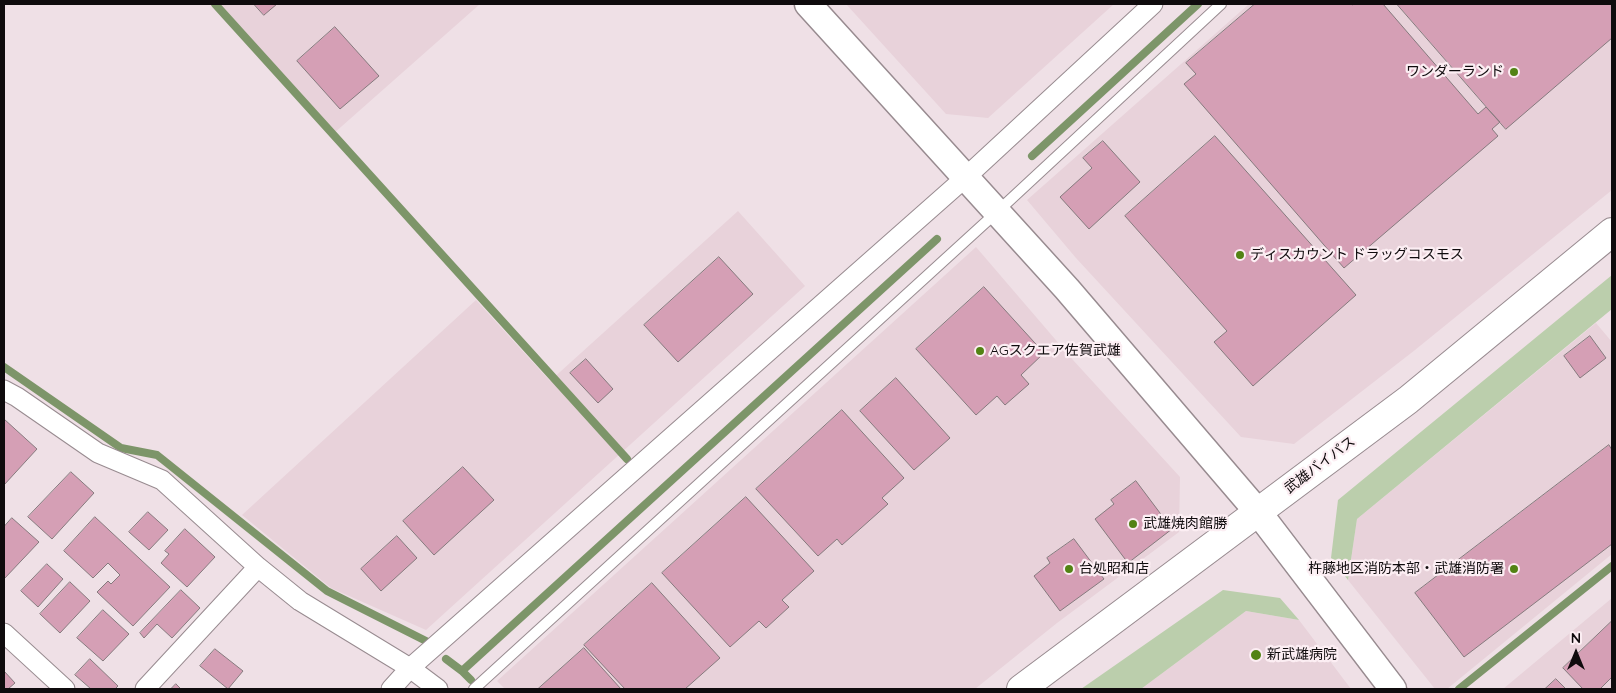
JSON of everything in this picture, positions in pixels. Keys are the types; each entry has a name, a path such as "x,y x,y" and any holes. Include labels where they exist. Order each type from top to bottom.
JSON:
{"highway":[{"name":"武雄バイパス","path":"1021,689 1408,400 1612,232"}],"street":[{"path":"808,4 1067,289 1258,512 1393,689"},
{"path":"390,689 410,668 966,177 1153,4"},
{"path":"4,390 98,453 162,480 258,567 300,601 410,668 438,689"},
{"path":"145,689 258,567"},
{"path":"4,633 65,689"}],"lane":[{"path":"474,689 997,212 1220,4"}],"shaded area":[{"path":"215,4 480,4 333,134"},
{"path":"846,4 1114,4 988,118 946,114"},
{"path":"1249,4 1612,4 1612,190 1415,350 1294,444 1241,437 1076,258 1027,200"},
{"path":"738,211 805,286 426,630 331,588 242,515 476,300 550,381"},
{"path":"976,247 1073,360 1180,477 1179,532 1057,623 975,689 505,689 497,681"},
{"path":"1596,323 1612,342 1612,554 1447,689 1435,689 1348,580 1357,519"},
{"path":"1612,598 1612,689 1503,689"},
{"name":"新武雄病院","path":"1246,611 1299,620 1351,689 1141,689"}],"green space":[{"path":"1612,275 1612,309 1357,519 1348,580 1331,558 1338,500"},
{"path":"1223,590 1280,598 1299,620 1246,611 1141,689 1081,689"}],"building":[{"path":"254,4 277,4 264,15"},
{"path":"1255,4 1383,4 1478,114 1486,107 1500,122 1492,129 1498,136 1344,268 1184,84 1196,74 1186,63"},
{"name":"ワンダーランド","path":"1397,4 1612,4 1612,38 1506,129"},
{"path":"335,27 379,76 340,109 297,61"},
{"name":"ディスカウント ドラッグコスモス","path":"1215,136 1356,295 1253,386 1214,342 1227,331 1125,216"},
{"path":"1103,141 1140,182 1089,229 1060,197 1092,168 1083,158"},
{"path":"719,257 753,294 678,362 644,325"},
{"name":"AGスクエア佐賀武雄","path":"984,287 1044,353 1021,375 1029,384 1005,405 997,396 976,415 916,349"},
{"path":"1590,336 1606,358 1580,378 1564,356"},
{"path":"586,359 613,389 598,403 570,373"},
{"path":"896,378 950,438 914,470 860,411"},
{"path":"842,410 904,478 882,498 888,504 842,545 837,539 818,556 756,489"},
{"path":"4,419 37,449 4,485"},
{"name":"杵藤地区消防本部・武雄消防署","path":"1609,445 1612,450 1612,544 1464,657 1415,593"},
{"path":"463,467 494,500 434,555 403,521"},
{"path":"71,472 94,493 52,539 28,517"},
{"name":"武雄焼肉館勝","path":"1136,481 1172,529 1128,563 1095,519 1114,504 1111,500"},
{"path":"746,497 814,571 782,600 789,607 766,628 759,621 730,647 662,573"},
{"path":"148,512 168,530 149,550 129,532"},
{"path":"95,517 170,587 133,626 97,592 108,581 111,584 120,575 108,563 93,578 64,551"},
{"path":"12,518 39,542 4,579 4,527"},
{"path":"185,529 215,557 187,587 161,563 169,554 165,551"},
{"path":"397,536 417,558 381,591 361,569"},
{"name":"台処昭和店","path":"1074,539 1104,579 1060,611 1034,576 1050,563 1047,558"},
{"path":"47,564 63,579 38,607 21,591"},
{"path":"70,582 90,601 60,633 40,614"},
{"path":"652,583 720,658 685,689 625,689 584,645"},
{"path":"181,590 200,608 172,638 157,624 144,638 140,633"},
{"path":"103,610 129,634 103,661 77,638"},
{"path":"1612,621 1612,677 1600,689 1583,689 1563,668"},
{"path":"584,648 621,689 538,689"},
{"path":"215,649 243,671 228,689 200,666"},
{"path":"90,659 118,686 115,689 91,689 75,675"},
{"path":"4,671 15,683 8,689 4,689"},
{"path":"1556,679 1566,689 1545,689"},
{"path":"176,684 181,689 171,689"}],"waterway":[{"path":"215,4 627,459"},
{"path":"1032,156 1198,4"},
{"path":"446,659 462,671 937,239"},
{"path":"4,367 121,448 157,455 327,591 428,642"},
{"path":"1459,689 1612,566"},
{"path":"462,671 471,680"}],"place":[{"name":"ワンダーランド","path":"1514,72"},
{"name":"ディスカウント ドラッグコスモス","path":"1240,255"},
{"name":"AGスクエア佐賀武雄","path":"980,351"},
{"name":"武雄焼肉館勝","path":"1133,524"},
{"name":"台処昭和店","path":"1069,569"},
{"name":"杵藤地区消防本部・武雄消防署","path":"1514,569"},
{"name":"新武雄病院","path":"1256,655"}]}
